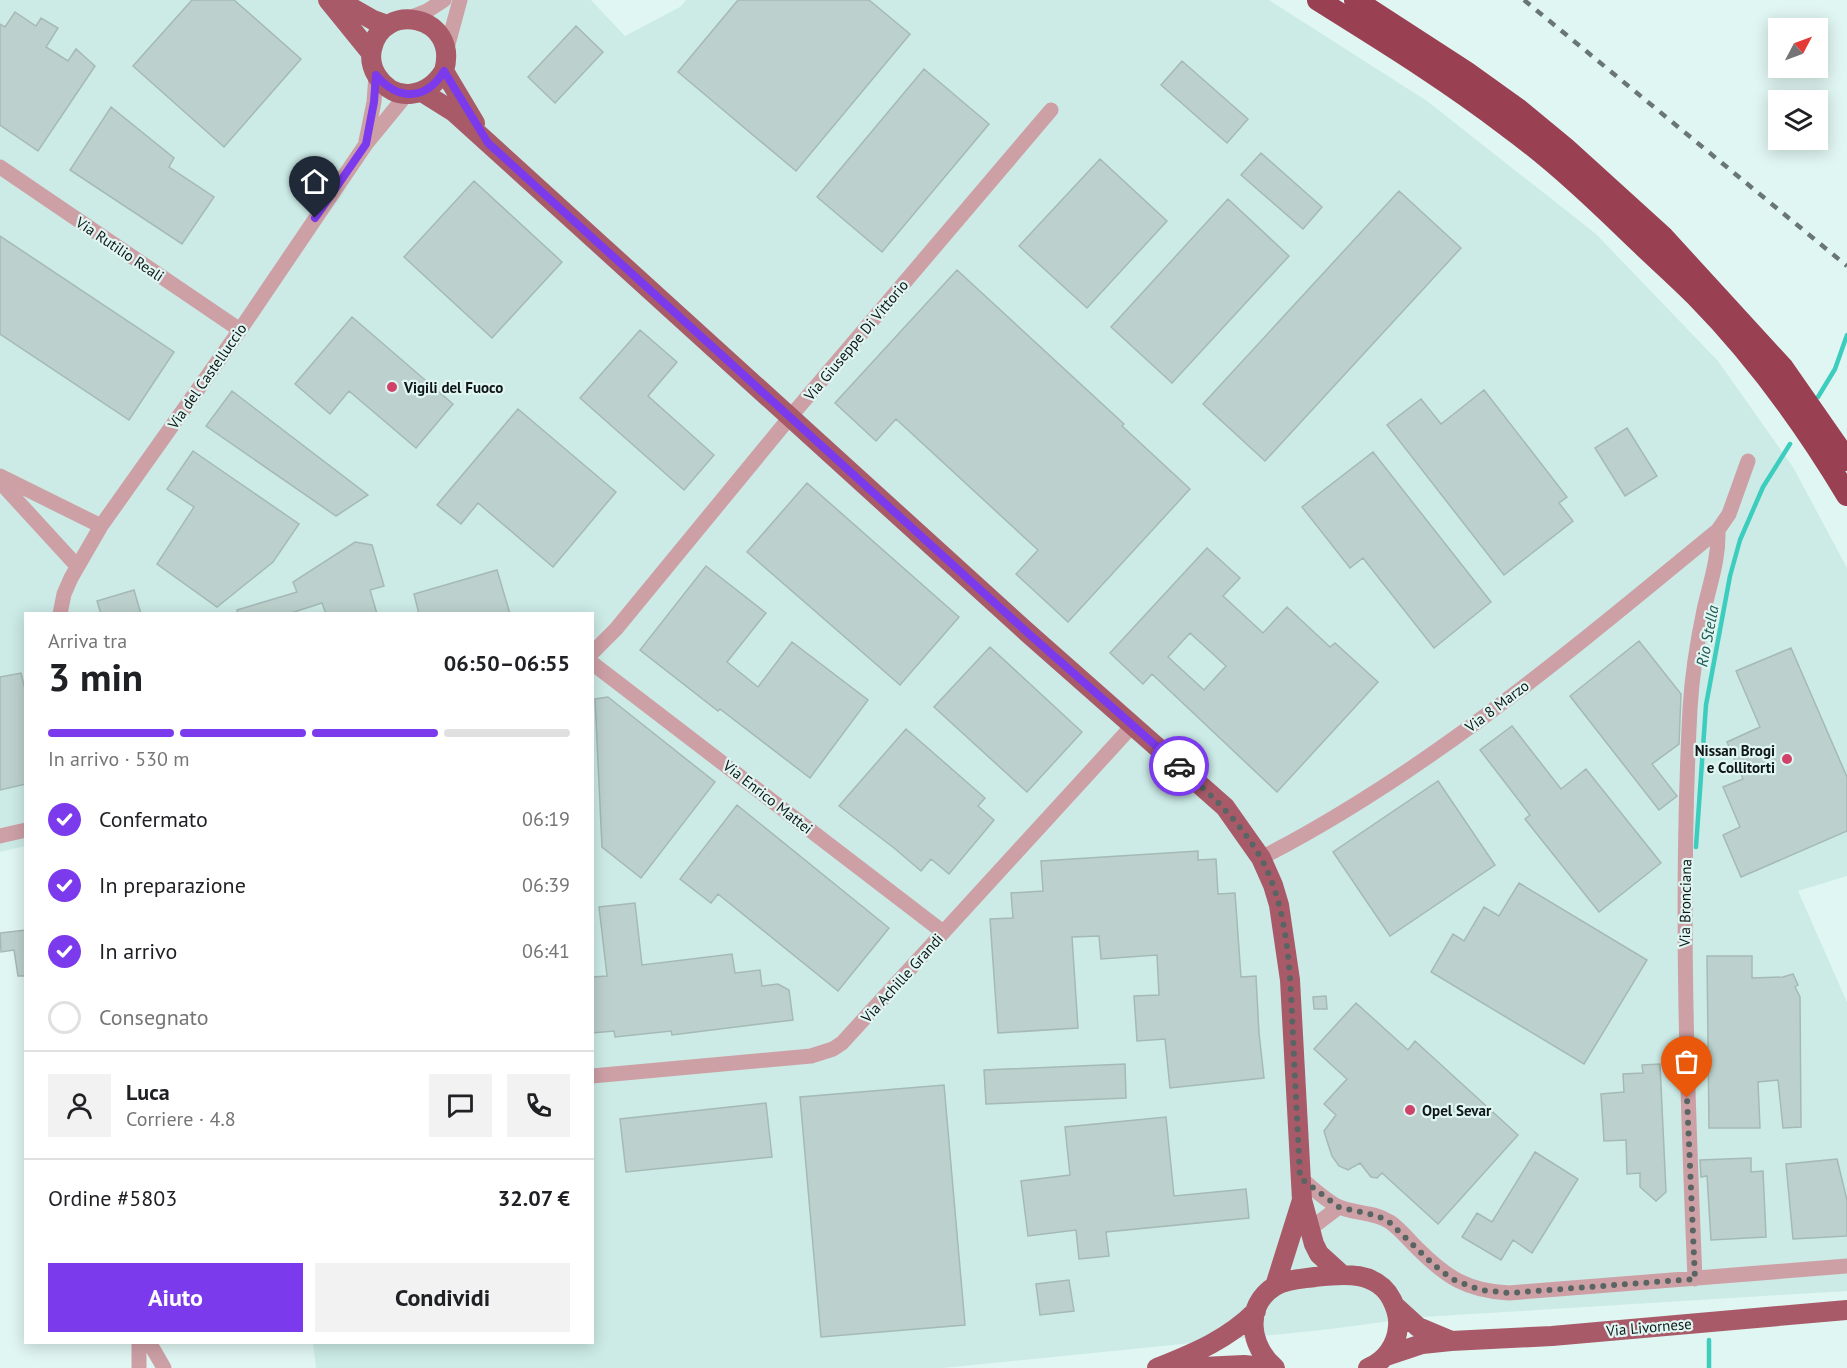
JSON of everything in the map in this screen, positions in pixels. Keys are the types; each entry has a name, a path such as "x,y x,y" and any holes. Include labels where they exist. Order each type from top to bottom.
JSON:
{"highway":[{"path":"1318,0 1507,126 1604,207 1697,297 1728,333 1791,410 1826,459 1847,495"},
{"path":"1355,0 1466,72 1519,110 1573,155 1663,237 1783,368 1847,460"}],"main road":[{"path":"328,0 371,53"},
{"path":"338,0 373,20 387,25"},
{"path":"414,93 431,87 444,71 447,48 442,36 433,26 422,20 409,18 387,25 374,42 371,53 372,64 376,75 384,84 395,91 414,93 454,112 1029,634 1225,807 1261,858 1276,895 1286,946 1302,1200 1319,1254 1341,1274"},
{"path":"444,71 488,143"},
{"path":"1274,1368 1266,1361 1256,1342 1253,1324 1262,1299 1275,1286 1302,1200"},
{"name":"Via Livornese","path":"1275,1286 1292,1280 1341,1274 1357,1275 1380,1285 1389,1294 1396,1307 1418,1327 1451,1341"},
{"path":"1386,1356 1394,1345 1398,1332 1399,1320 1396,1307"},
{"name":"Via Livornese","path":"1368,1368 1386,1356 1422,1344 1552,1336 1847,1310"},
{"path":"1157,1368 1217,1342 1256,1311"},
{"path":"1181,1368 1244,1365 1274,1368"}],"street":[{"path":"409,18 427,11 444,0"},
{"path":"447,48 460,0"},
{"path":"366,144 374,102 376,75"},
{"name":"Via del Castelluccio","path":"60,612 64,594 77,566 101,526 240,330 366,144 414,93"},
{"name":"Via Giuseppe Di Vittorio","path":"594,651 616,629 791,416 1051,110"},
{"name":"Via Rutilio Reali","path":"0,167 240,330"},
{"path":"1718,530 1729,514 1748,461"},
{"path":"0,476 101,526"},
{"path":"0,482 77,566"},
{"name":"Via 8 Marzo","path":"1261,858 1333,820 1479,721 1616,614 1718,530"},
{"name":"Via Bronciana","path":"1695,1279 1685,1028 1687,766 1692,678 1701,626 1716,567 1718,530"},
{"name":"Via Enrico Mattei","path":"594,665 943,932"},
{"name":"Via Achille Grandi","path":"594,1076 811,1056 833,1049 851,1036 1133,725"},
{"path":"0,836 24,830"},
{"path":"1300,1178 1339,1207 1378,1216 1389,1222 1443,1272 1458,1282 1480,1290 1509,1293 1847,1266"},
{"path":"1310,1229 1339,1207"},
{"path":"139,1344 140,1368"},
{"path":"150,1344 164,1368"}],"shaded area":[{"path":"0,0 591,0 625,36 680,7 686,0 1269,0 1427,101 1596,234 1718,361 1793,467 1847,568 1847,876 1798,891 1847,1002 1847,1291 1422,1317 1322,1330 943,1368 316,1368 313,1344 594,1344 594,612 24,612 24,846 0,852"}],"building":[{"path":"192,0 234,0 301,59 224,147 133,66"},
{"path":"738,0 869,0 910,34 796,171 678,72"},
{"path":"15,12 36,26 41,18 58,28 46,47 68,61 76,49 95,66 38,151 0,125 0,24 5,27"},
{"path":"576,26 603,52 555,103 528,77"},
{"path":"1182,61 1248,119 1227,143 1161,85"},
{"path":"924,69 989,124 882,252 817,197"},
{"path":"111,107 174,158 169,167 214,197 182,244 70,170"},
{"path":"1261,153 1322,207 1303,229 1241,175"},
{"path":"1100,159 1167,221 1087,308 1019,246"},
{"path":"474,181 562,262 492,338 404,257"},
{"path":"1399,191 1461,248 1265,461 1203,404"},
{"path":"1228,199 1289,256 1172,383 1111,327"},
{"path":"0,236 174,352 129,420 0,334"},
{"path":"957,270 1124,424 1122,426 1190,489 1068,622 1016,574 1038,550 896,419 876,441 835,403"},
{"path":"352,317 453,404 416,448 349,391 330,414 295,384"},
{"path":"640,330 677,362 648,396 714,455 684,490 580,398"},
{"path":"1484,390 1567,497 1559,503 1573,521 1504,575 1387,425 1421,399 1441,424"},
{"path":"232,391 368,495 336,516 206,426"},
{"path":"518,409 616,492 553,567 478,503 461,524 437,505"},
{"path":"1627,428 1657,476 1625,496 1595,448"},
{"path":"193,451 299,524 273,562 217,607 157,564 194,507 167,489"},
{"path":"1373,452 1491,602 1434,648 1363,558 1350,568 1302,507"},
{"path":"807,483 959,617 900,685 747,552"},
{"path":"355,542 372,545 384,586 370,590 376,612 325,612 322,603 294,612 238,612 237,610 297,592 293,582"},
{"path":"1207,548 1240,578 1223,596 1263,633 1287,607 1330,647 1335,643 1378,682 1277,792 1152,674 1143,684 1110,653","holes":["1190,633 1226,666 1204,690 1168,657"]},
{"path":"706,566 766,613 727,662 758,687 792,642 868,700 810,778 720,709 718,711 640,650"},
{"path":"497,570 509,612 418,612 414,594"},
{"path":"134,590 140,612 100,612 97,601"},
{"path":"1639,641 1681,694 1679,744 1652,764 1677,796 1659,810 1570,696"},
{"path":"990,647 1082,732 1027,792 934,707"},
{"name":"Nissan Brogi e Collitorti","path":"1791,648 1847,777 1847,831 1741,877 1723,835 1740,827 1723,787 1743,779 1727,742 1760,727 1736,671"},
{"path":"21,673 24,686 24,784 0,790 0,677"},
{"path":"608,697 715,782 641,878 602,847 595,699"},
{"path":"1512,726 1561,789 1586,769 1661,863 1599,912 1525,819 1530,815 1480,750"},
{"path":"906,729 985,798 978,806 994,820 949,874 931,859 921,871 839,806"},
{"path":"1438,781 1495,865 1390,936 1333,852"},
{"path":"737,805 889,928 838,991 718,894 711,903 680,879"},
{"path":"1198,851 1198,860 1216,859 1218,894 1235,893 1241,977 1256,976 1264,1078 1170,1088 1165,1039 1137,1041 1134,996 1159,995 1157,955 1101,959 1099,936 1072,937 1078,1028 998,1033 990,919 1013,918 1011,893 1043,891 1041,861"},
{"path":"1519,883 1647,960 1584,1064 1431,972 1453,934 1464,941 1484,907 1499,916"},
{"path":"635,903 642,965 732,954 735,973 760,970 762,986 778,984 789,990 793,1020 672,1035 671,1031 615,1037 614,1031 594,1033 594,977 607,976 599,907"},
{"path":"24,930 24,976 18,976 14,950 1,952 0,933"},
{"path":"1707,956 1752,956 1752,978 1783,977 1793,974 1798,985 1795,987 1800,997 1801,1127 1783,1128 1778,1080 1758,1082 1760,1128 1709,1128"},
{"path":"1326,996 1327,1009 1314,1009 1313,997"},
{"name":"Opel Sevar","path":"1356,1003 1408,1050 1415,1041 1518,1135 1438,1224 1382,1173 1377,1178 1371,1177 1360,1163 1348,1170 1339,1166 1332,1156 1324,1131 1336,1115 1324,1104 1347,1079 1314,1049"},
{"path":"1125,1064 1126,1098 986,1104 984,1070"},
{"path":"1660,1064 1666,1192 1656,1201 1640,1187 1640,1173 1627,1174 1626,1140 1604,1141 1601,1094 1624,1092 1623,1074 1643,1073 1642,1065"},
{"path":"944,1085 965,1325 821,1337 800,1097"},
{"path":"766,1103 772,1157 626,1172 620,1119"},
{"path":"1166,1117 1174,1196 1246,1189 1249,1218 1106,1232 1109,1256 1079,1259 1076,1230 1028,1236 1021,1181 1070,1175 1065,1127"},
{"path":"1535,1152 1578,1179 1532,1253 1513,1240 1501,1260 1462,1237 1477,1213 1492,1222"},
{"path":"1751,1158 1751,1172 1763,1171 1766,1237 1711,1240 1707,1176 1701,1177 1700,1160"},
{"path":"1837,1159 1847,1200 1847,1236 1793,1239 1786,1164"},
{"path":"1069,1280 1074,1311 1040,1315 1036,1284"}],"waterway":[{"name":"Rio Stella","path":"1818,397 1835,369 1847,335"},
{"name":"Rio Stella","path":"1696,847 1706,705 1730,576 1740,540 1763,487 1790,444"},
{"name":"Rio Stella","path":"1709,1340 1709,1368"}],"railway":[{"path":"1524,0 1847,266"}],"way so far":[{"path":"1179,766 1225,807 1261,858 1273,885 1279,905 1290,980 1300,1178 1339,1207 1378,1216 1389,1222 1452,1279 1480,1290 1509,1293 1695,1279 1687,1098"}],"place":[{"name":"Vigili del Fuoco","path":"392,387"},
{"name":"Nissan Brogi e Collitorti","path":"1787,759"},
{"name":"Opel Sevar","path":"1410,1110"}],"route":[{"path":"315,218 366,144 374,102 376,75 395,91 415,94 431,87 444,71 488,143 1029,634 1179,766"}]}
